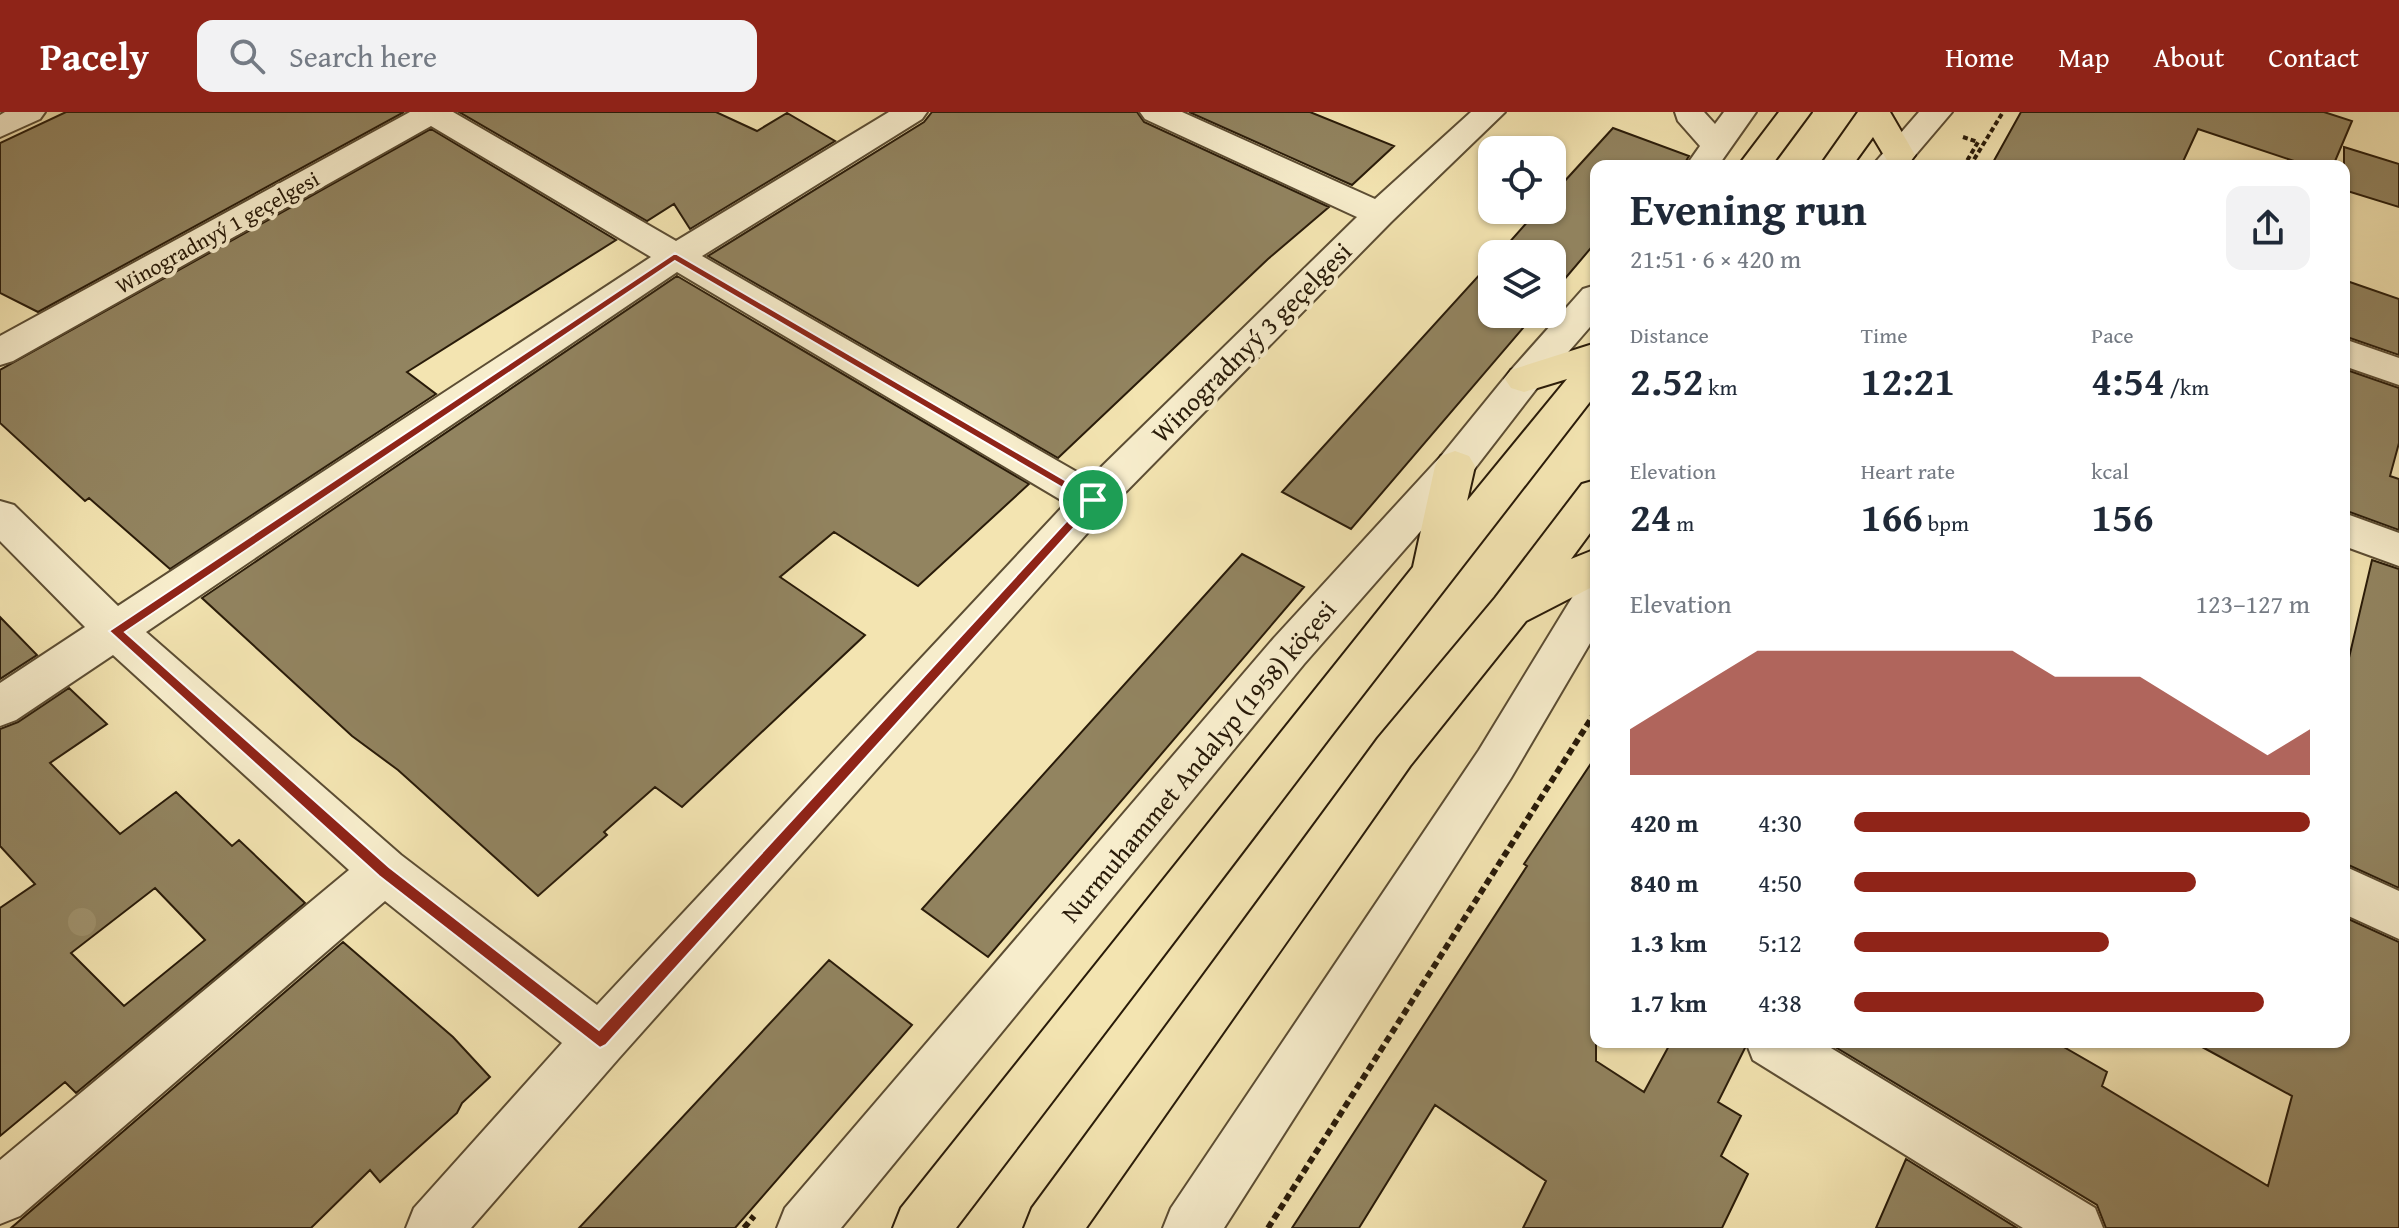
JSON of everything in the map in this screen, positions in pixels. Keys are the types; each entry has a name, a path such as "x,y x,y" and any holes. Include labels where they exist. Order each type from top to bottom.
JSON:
{"main road":[{"path":"1759,160 1795,112"},
{"path":"1874,112 1890,160"},
{"path":"1840,160 1874,112"},
{"path":"1524,379 1590,358"},
{"path":"921,1228 1308,730 1590,376"},
{"path":"1430,579 1455,466"},
{"path":"1052,1228 1394,752 1510,610 1590,503"},
{"path":"1510,610 1590,568"}],"street":[{"path":"0,127 29,112"},
{"path":"433,112 1093,500"},
{"name":"Winogradnyý 1 geçelgesi","path":"0,352 433,112"},
{"path":"0,707 675,257 911,112"},
{"path":"1156,112 1379,214"},
{"name":"Winogradnyý 3 geçelgesi","path":"434,1228 600,1040 1093,500 1379,214 1489,112"},
{"path":"1709,156 1740,112"},
{"path":"1894,160 1936,112"},
{"path":"1694,113 1709,156"},
{"name":"Nurmuhammet Andalyp (1958) köçesi","path":"805,1228 1289,651 1455,466 1524,379 1590,304"},
{"path":"2350,354 2399,372"},
{"path":"0,516 116,631 384,871 600,1040"},
{"path":"2350,531 2399,550"},
{"path":"1191,1228 1495,764 1590,605"},
{"path":"0,1196 384,871"},
{"path":"2350,892 2399,916"},
{"path":"1782,1048 2075,1228"}],"path":[{"path":"1974,160 2003,112"},
{"path":"1960,137 1978,142 1968,160"},
{"path":"1268,1228 1590,720"}],"building":[{"path":"66,112 404,112 38,312 0,293 0,143"},
{"path":"459,112 716,112 757,131 787,113 835,141 690,229 674,204 647,221"},
{"path":"932,112 1137,112 1144,122 1329,207 1268,259 1058,458 708,256 924,122"},
{"path":"1189,112 1310,112 1394,146 1352,185"},
{"path":"2021,112 2324,112 2352,121 2336,160 2291,160 2198,129 2184,160 1994,160"},
{"path":"1613,128 1689,156 1687,160 1590,160 1590,249 1566,277 1566,240 1511,240 1526,224 1566,224 1566,180"},
{"path":"431,129 616,240 407,372 436,394 170,569 89,498 85,501 0,423 0,370"},
{"path":"2344,147 2399,164 2399,207 2350,192 2350,160 2344,160"},
{"path":"677,276 1029,484 918,586 834,532 780,577 865,635 682,807 655,787 604,832 607,835 538,896 398,770 352,736 202,598"},
{"path":"1478,276 1478,328 1523,328 1351,529 1282,492"},
{"path":"2350,282 2399,299 2399,355 2350,338"},
{"path":"2350,371 2399,388 2399,443 2390,476 2399,479 2399,530 2350,512"},
{"path":"1242,554 1304,587 988,957 922,909"},
{"path":"2372,560 2399,569 2399,888 2350,866 2350,654"},
{"path":"0,617 37,655 0,679"},
{"path":"69,688 107,724 50,763 120,834 176,792 232,846 239,840 305,903 76,1093 65,1082 0,1136 0,908 35,884 0,846 0,729 18,722","holes":["155,888 205,940 124,1006 71,953"]},
{"path":"1590,765 1590,1048 1596,1048 1596,1061 1644,1092 1668,1048 1745,1048 1718,1102 1741,1116 1721,1156 1748,1174 1722,1228 1523,1228 1546,1181 1435,1105 1359,1228 1292,1228 1527,866 1524,864"},
{"path":"2350,920 2399,942 2399,1228 2106,1228 2097,1205 1837,1048 2065,1048 2107,1072 2102,1086 2268,1186 2292,1096 2204,1048 2350,1048"},
{"path":"343,942 453,1037 490,1077 462,1103 457,1113 380,1182 370,1170 311,1228 11,1228"},
{"path":"829,960 912,1025 735,1228 579,1228"},
{"path":"1906,1159 2017,1228 1876,1228"}],"route":[{"path":"675,257 1093,500 600,1040 384,871 116,631 675,257"}]}
